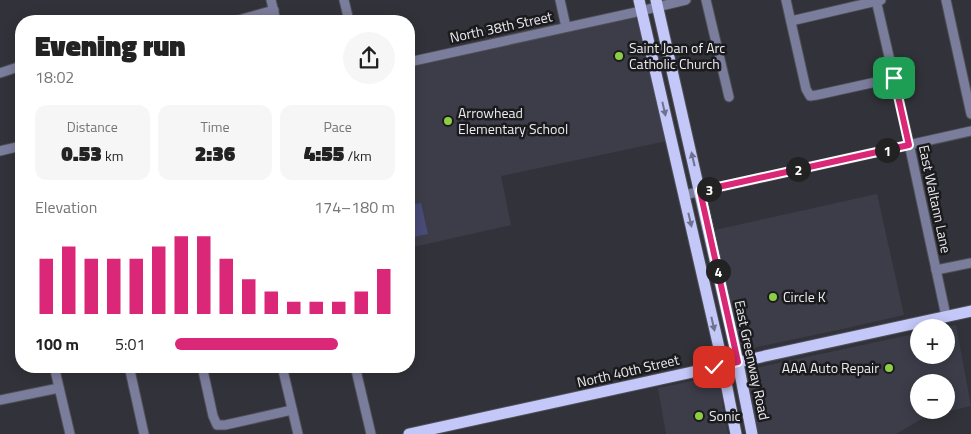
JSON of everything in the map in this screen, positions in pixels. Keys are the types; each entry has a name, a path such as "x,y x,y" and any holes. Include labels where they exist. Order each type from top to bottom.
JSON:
{"main road":[{"name":"East Greenway Road","path":"657,3 738,362 752,434"},
{"path":"641,5 736,434"},
{"path":"660,91 676,87"},
{"name":"North 40th Street","path":"409,434 448,430 722,365 971,311"}],"street":[{"path":"271,0 275,15"},
{"path":"344,0 347,15"},
{"path":"560,0 566,27"},
{"name":"North 38th Street","path":"415,61 566,27 641,5 686,0"},
{"path":"706,0 729,97"},
{"path":"786,0 806,88 810,96 894,78"},
{"path":"790,20 878,0"},
{"name":"East Waltann Lane","path":"878,0 946,316"},
{"path":"946,0 971,114"},
{"path":"256,15 274,10"},
{"path":"0,73 15,68"},
{"path":"684,195 971,131"},
{"path":"0,151 15,147"},
{"path":"936,270 971,262"},
{"path":"56,373 70,434"},
{"path":"131,373 144,434"},
{"path":"204,373 213,416 217,425 225,426 292,410"},
{"path":"284,373 298,434"},
{"path":"357,373 371,434"},
{"path":"0,400 59,388"}],"shaded area":[{"path":"636,17 667,141 501,176 511,225 415,247 415,66"},
{"path":"877,194 904,315 748,349 739,344 715,230"},
{"path":"421,203 428,234 415,237 415,204"},
{"path":"956,325 971,406 955,410 955,374 910,374 910,419 922,419 896,434 758,434 746,370 910,335 910,364 955,364"},
{"path":"712,377 720,381 721,384 728,434 666,434 658,388"}],"place":[{"name":"Saint Joan of Arc Catholic Church","path":"619,56"},
{"name":"Arrowhead Elementary School","path":"448,121"},
{"name":"Circle K","path":"773,297"},
{"name":"AAA Auto Repair","path":"889,368"},
{"name":"Sonic","path":"699,416"}],"route":[{"path":"714,367 738,362 700,191 909,145 894,78"}]}
